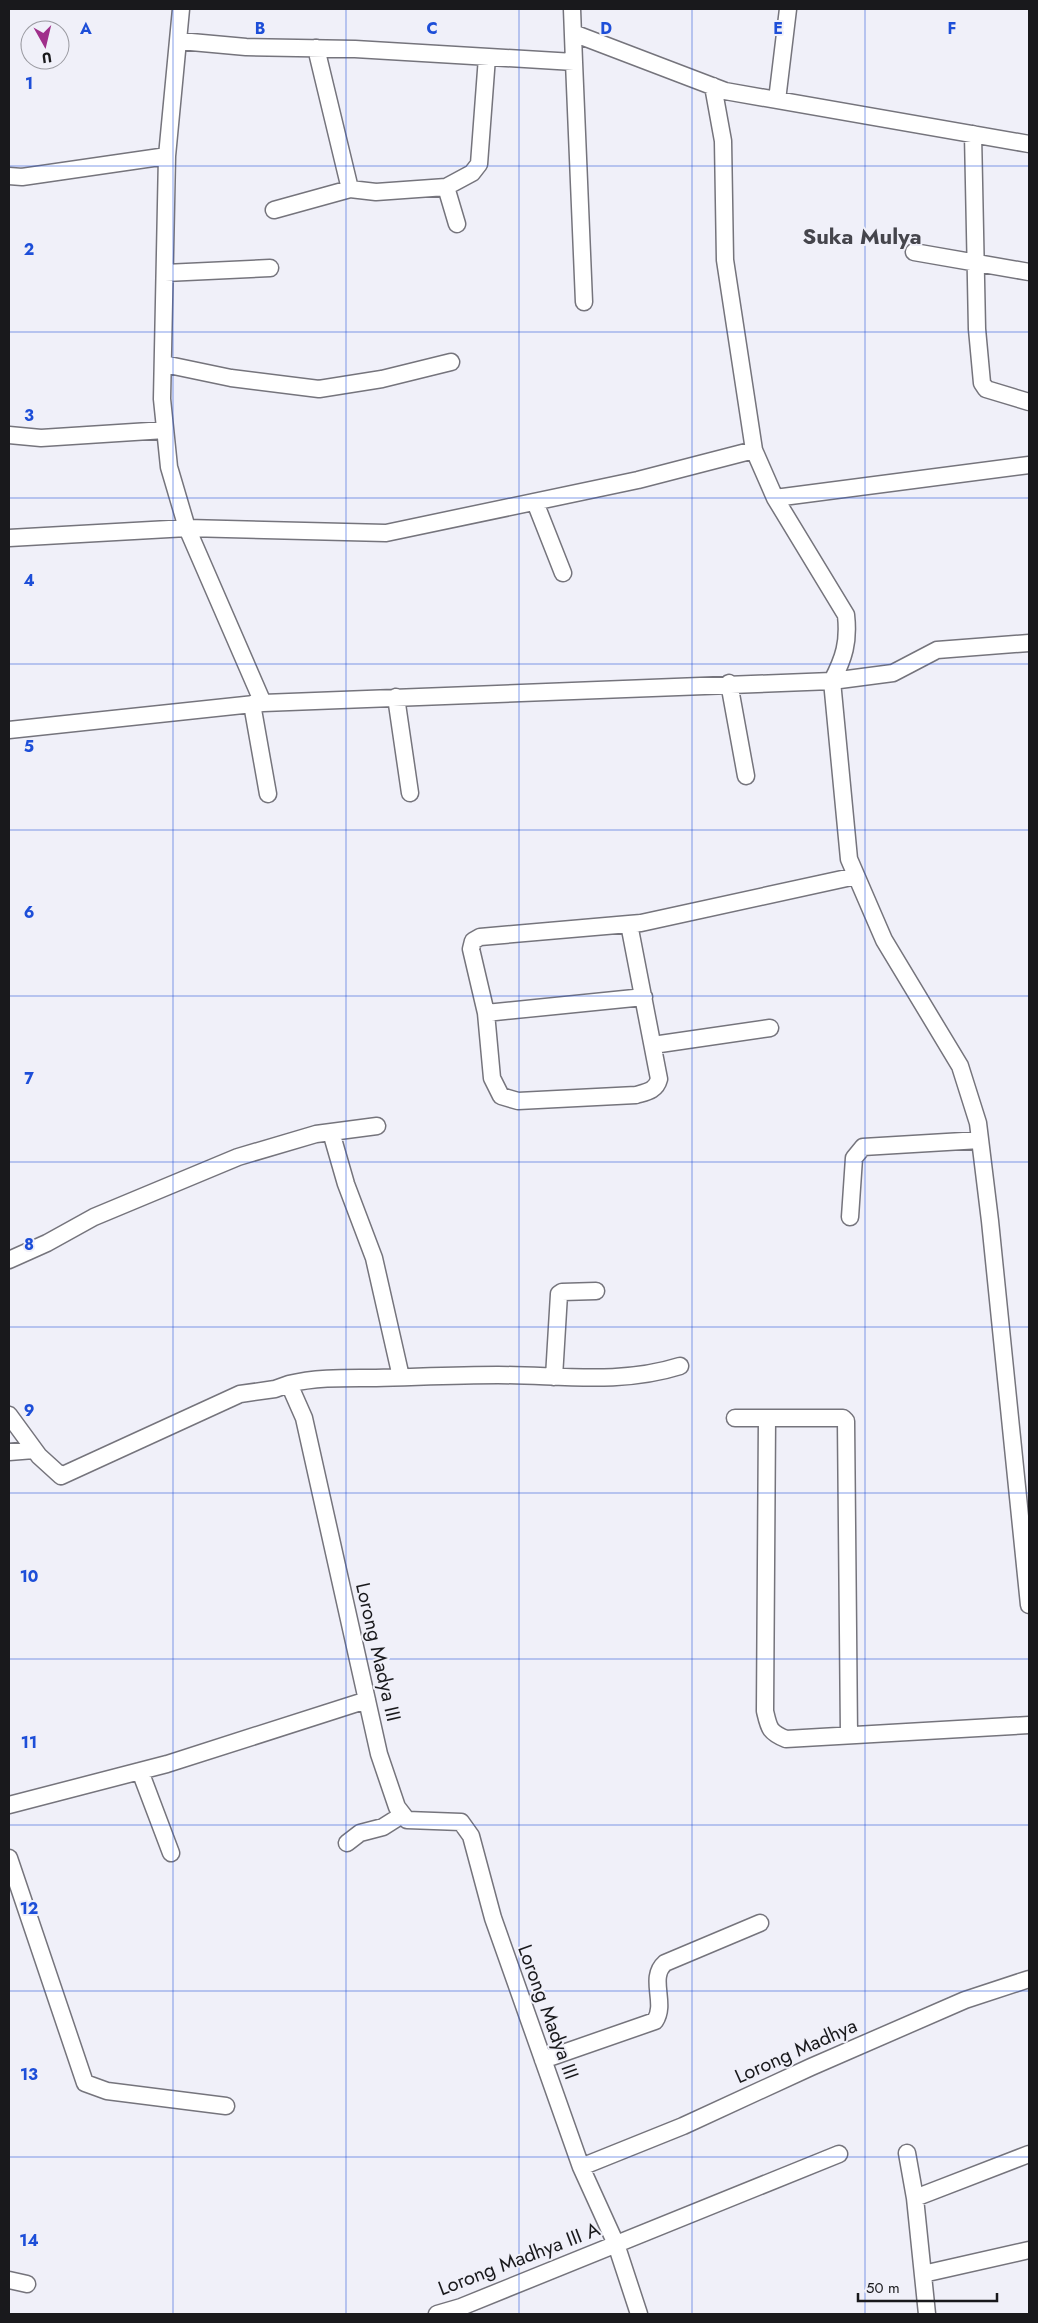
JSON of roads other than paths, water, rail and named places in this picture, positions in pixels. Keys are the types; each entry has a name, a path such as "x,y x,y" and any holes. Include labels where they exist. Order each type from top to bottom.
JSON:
{"street":[{"path":"181,9 180,41 167,156 162,399 169,467 187,528 257,703 268,794"},
{"path":"572,9 584,302"},
{"path":"777,100 788,9"},
{"path":"573,33 725,91 1029,144"},
{"path":"180,41 246,47 316,48 574,62"},
{"path":"316,48 350,189"},
{"path":"274,210 350,189 376,192 446,187 472,173 480,164 486,57"},
{"path":"713,86 723,140 725,260 754,450 775,498 846,615 848,629 844,657 832,681 849,859 884,940 960,1066 978,1123 1024,1494 1029,1605"},
{"path":"973,134 977,329 982,383 986,389 1029,402"},
{"path":"9,176 22,178 167,156"},
{"path":"446,187 457,224"},
{"path":"914,252 1029,272"},
{"path":"165,273 270,268"},
{"path":"164,364 231,378 319,388 382,379 451,362"},
{"path":"9,435 41,438 165,430"},
{"path":"9,538 187,528 386,533 638,480 754,450"},
{"path":"775,498 1029,465"},
{"path":"535,502 563,573"},
{"path":"9,730 257,703 729,683 832,681 893,673 937,650 1029,643"},
{"path":"729,683 746,776"},
{"path":"396,697 410,793"},
{"path":"629,924 659,1079 653,1089 636,1095 518,1101 501,1096 492,1078 486,1013 471,949 473,941 480,938 629,924 856,876"},
{"path":"486,1013 644,997"},
{"path":"653,1045 770,1028"},
{"path":"9,1254 47,1243 94,1217 197,1173 238,1158 316,1134 377,1126"},
{"path":"331,1132 346,1184 374,1258 401,1377"},
{"path":"850,1217 854,1158 863,1147 980,1140"},
{"path":"554,1377 559,1294 562,1292 596,1291"},
{"path":"9,1415 34,1450 61,1476 240,1394 275,1389 300,1381 499,1375 590,1379 649,1374 680,1366"},
{"name":"Lorong Madya III","path":"288,1384 304,1418 379,1754 397,1807 407,1820 461,1822 471,1836 493,1918 581,2167 616,2244 638,2314"},
{"path":"735,1418 843,1418 846,1421 849,1735"},
{"path":"767,1418 765,1711 769,1727 774,1734 786,1739 1029,1725"},
{"path":"9,1452 34,1450"},
{"path":"9,1805 140,1771 367,1700"},
{"path":"140,1771 171,1853"},
{"path":"348,1843 360,1833 383,1827 402,1815"},
{"path":"9,1858 85,2083 107,2091 226,2106"},
{"path":"543,2060 655,2021 659,2016 660,2005 657,1974 665,1963 760,1923"},
{"name":"Lorong Madhya","path":"581,2167 683,2126 811,2067 965,2000 1029,1979"},
{"path":"906,2153 915,2198 927,2314"},
{"name":"Lorong Madhya III A","path":"437,2314 461,2307 840,2154"},
{"path":"915,2198 1029,2154"},
{"path":"923,2274 1029,2250"},
{"path":"9,2280 27,2284"}],"district":[{"name":"Suka Mulya","path":"862,236"}]}
